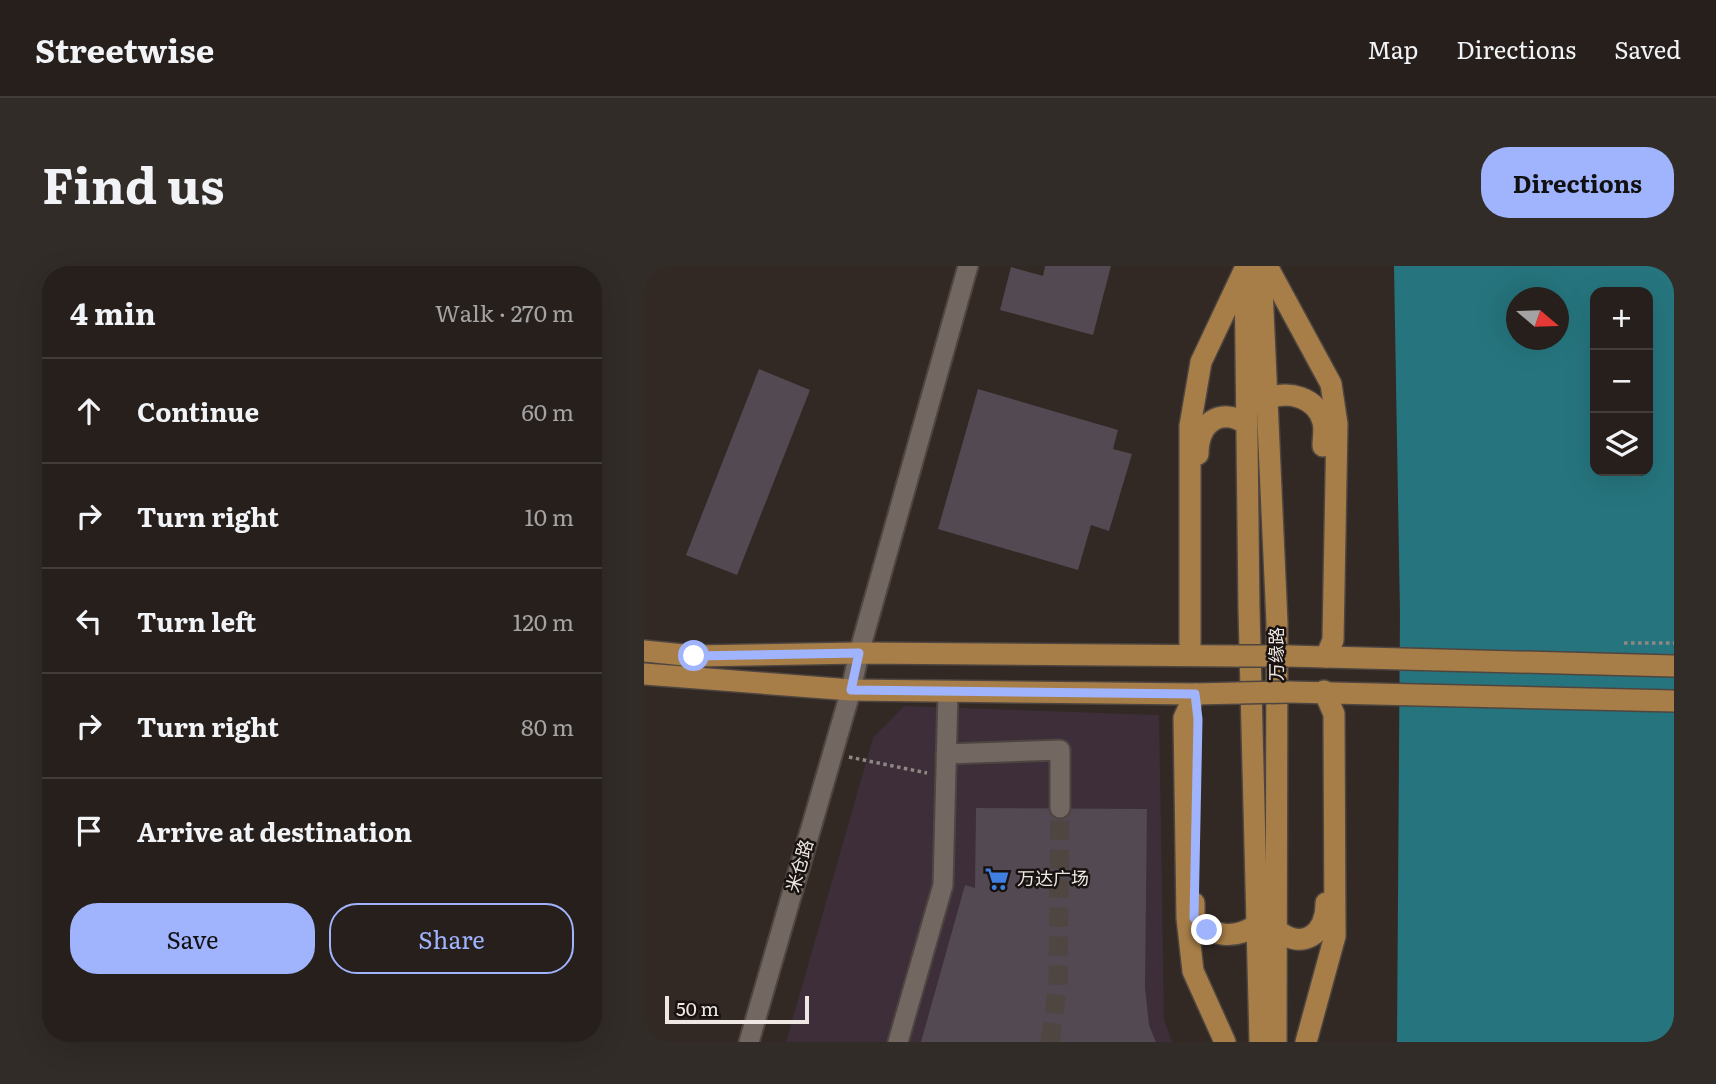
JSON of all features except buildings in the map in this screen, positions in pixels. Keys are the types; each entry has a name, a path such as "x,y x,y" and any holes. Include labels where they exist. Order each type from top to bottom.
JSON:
{"main road":[{"path":"1267,266 1331,384 1337,424 1333,640 1335,657"},
{"path":"1190,655 1190,426 1201,362 1250,267"},
{"name":"万缘路","path":"1250,267 1267,398 1277,623 1260,1042"},
{"name":"万缘路","path":"1250,267 1247,424 1266,927 1276,1042"},
{"path":"1267,398 1282,394 1298,396 1314,407 1324,423 1320,640 1335,657"},
{"path":"1190,655 1198,606 1199,440 1206,425 1221,417 1230,417 1247,424"},
{"path":"644,651 694,656 859,653 1288,656 1674,666"},
{"path":"644,674 851,690 1195,694 1335,692 1674,701"},
{"path":"1195,694 1198,719 1194,918 1207,930 1224,935 1266,927 1290,938 1304,938 1317,931 1326,912 1320,713 1335,692"},
{"path":"1306,1042 1335,936 1335,692"},
{"path":"1195,694 1184,718 1187,918 1193,971 1225,1042"}],"street":[{"name":"米仓路","path":"750,1042 968,266"},
{"path":"898,1042 943,885 948,691"},
{"path":"946,754 1060,750 1060,808"}],"path":[{"path":"833,754 945,777"}],"shaded area":[{"name":"万达广场","path":"904,706 1159,715 1164,1020 1172,1042 786,1042 873,738"}],"water":[{"path":"1394,266 1674,266 1674,1042 1397,1042 1400,614"}],"tunnel":[{"path":"1050,1042 1058,985 1060,808"}],"place":[{"name":"万达广场","path":"997,879"}],"route":[{"path":"694,656 859,653 851,690 1195,694 1198,719 1194,918 1207,930"}]}
